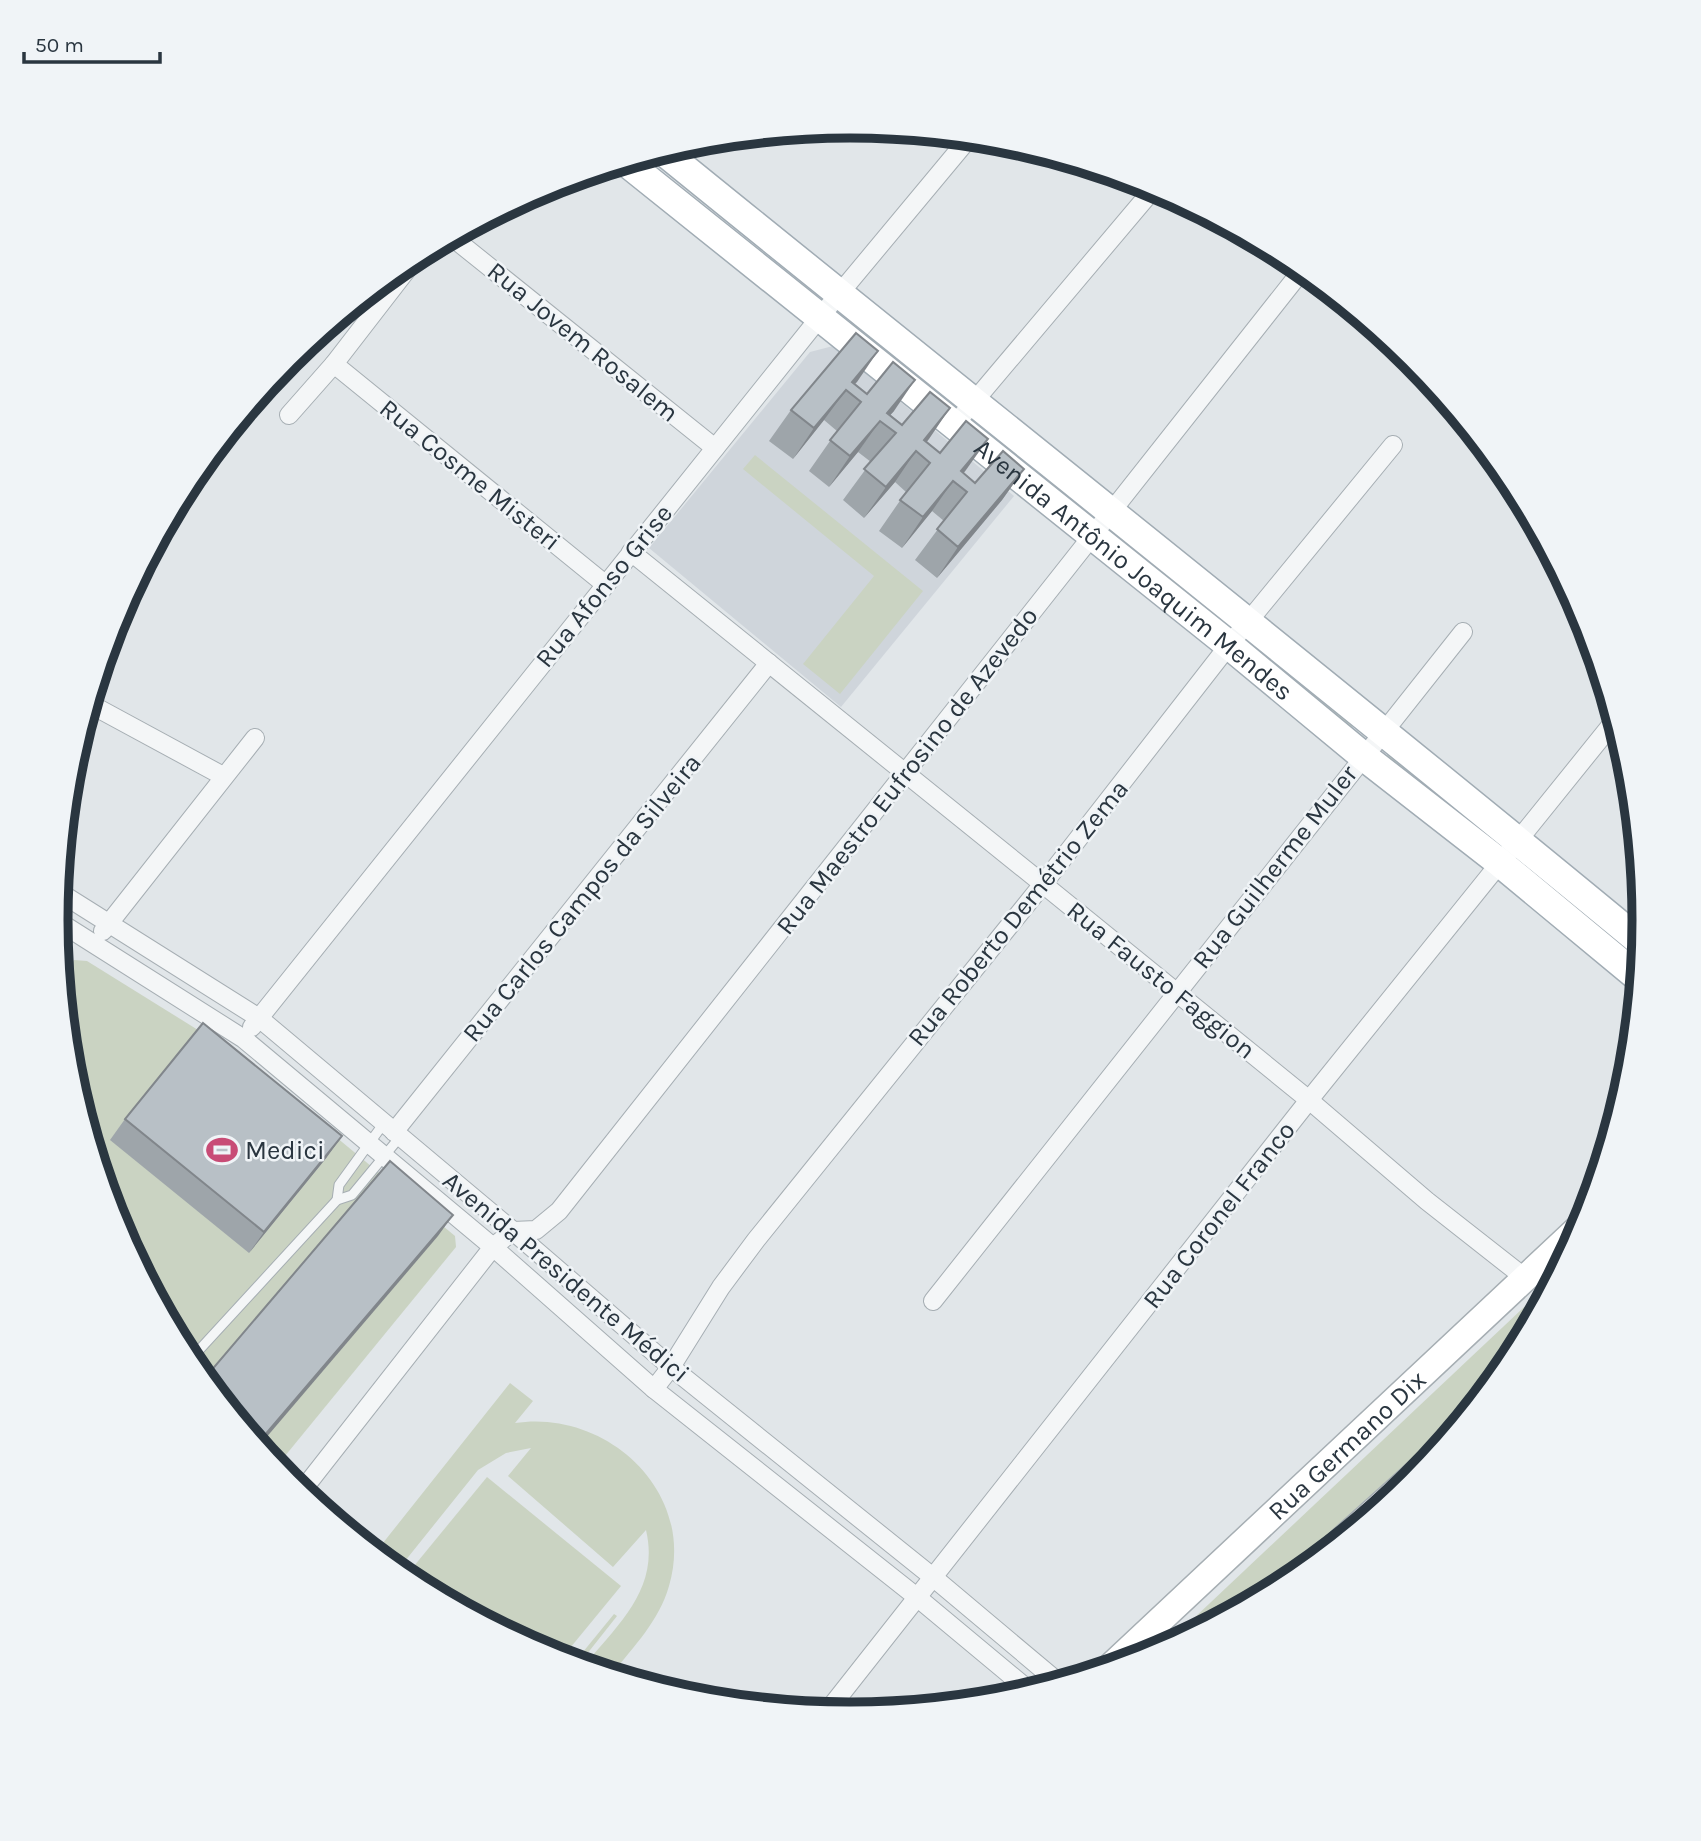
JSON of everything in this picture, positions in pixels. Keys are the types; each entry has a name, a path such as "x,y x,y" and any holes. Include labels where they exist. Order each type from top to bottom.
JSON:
{"main road":[{"name":"Avenida Antônio Joaquim Mendes","path":"673,159 1111,513 1363,756 1499,862 1631,971"},
{"name":"Avenida Antônio Joaquim Mendes","path":"635,169 1093,537 1384,730 1632,935"},
{"name":"Rua Germano Dix","path":"1126,1652 1562,1244"}],"street":[{"name":"Rua Afonso Grise","path":"244,1039 838,294 962,146"},
{"path":"955,424 1147,197"},
{"name":"Rua Jovem Rosalem","path":"459,243 715,448"},
{"name":"Rua Maestro Eufrosino de Azevedo","path":"308,1484 493,1247 513,1231 536,1230 559,1211 1296,278"},
{"path":"289,415 334,364 377,298"},
{"name":"Rua Cosme Misteri","path":"334,364 606,585"},
{"name":"Rua Roberto Demétrio Zema","path":"653,1390 671,1367 700,1318 757,1240 1043,884 1238,634 1393,445"},
{"name":"Rua Fausto Faggion","path":"631,552 1525,1278"},
{"name":"Rua Guilherme Muler","path":"933,1301 1463,632"},
{"name":"Rua Carlos Campos da Silveira","path":"393,1131 769,663"},
{"path":"98,708 223,776"},
{"name":"Rua Coronel Franco","path":"834,1702 1309,1100 1608,728"},
{"path":"95,943 255,738"},
{"name":"Avenida Presidente Médici","path":"69,898 259,1018 671,1367 934,1578 1051,1676"},
{"name":"Avenida Presidente Médici","path":"68,927 244,1039 493,1247 653,1390 779,1487 1021,1684"},
{"path":"176,994 190,974"},
{"path":"779,1487 796,1466"}],"lane":[{"path":"337,1200 339,1185 369,1143 393,1131"},
{"path":"198,1351 337,1200 352,1195 385,1156 393,1131"}],"shaded area":[{"path":"833,346 1014,496 841,707 649,548 810,352"}],"green space":[{"path":"854,323 941,393 939,396 850,325"},
{"path":"996,435 1082,505 1081,509 991,439"},
{"path":"755,455 923,591 840,694 803,664 874,576 743,469"},
{"path":"1129,544 1215,613 1213,617 1125,545"},
{"path":"1266,654 1353,724 1351,728 1262,655"},
{"path":"1390,752 1489,835 1486,838 1384,759"},
{"name":"Medici","path":"74,960 87,961 235,1053 455,1236 456,1247 283,1459 230,1397 200,1355 173,1312 128,1220 95,1123 83,1073 70,966"},
{"path":"1537,1295 1501,1355 1441,1434 1298,1562 1242,1598 1184,1627"},
{"path":"510,1383 533,1401 515,1423 549,1422 581,1429 611,1443 637,1464 657,1489 670,1518 674,1551 665,1599 645,1633 618,1667 591,1658 622,1620 642,1588 649,1551 646,1530 613,1567 508,1476 531,1448 506,1453 478,1470 404,1562 381,1546"},
{"path":"487,1477 621,1586 569,1650 505,1622 459,1598 412,1568"},
{"path":"614,1614 617,1616 585,1656 581,1654"}],"building":[{"path":"856,333 878,351 852,382 867,394 893,362 915,380 887,413 902,425 930,392 950,408 924,440 940,453 966,421 988,439 961,471 975,483 1003,451 1024,469 958,547 937,529 967,492 953,481 923,517 900,500 930,463 916,451 886,487 864,469 896,433 880,421 850,456 830,440 861,402 846,390 814,428 791,410"},
{"path":"203,1023 342,1136 264,1232 125,1119"},
{"path":"390,1161 453,1215 263,1437 211,1371"}],"place":[{"name":"Medici","path":"222,1150"}]}
